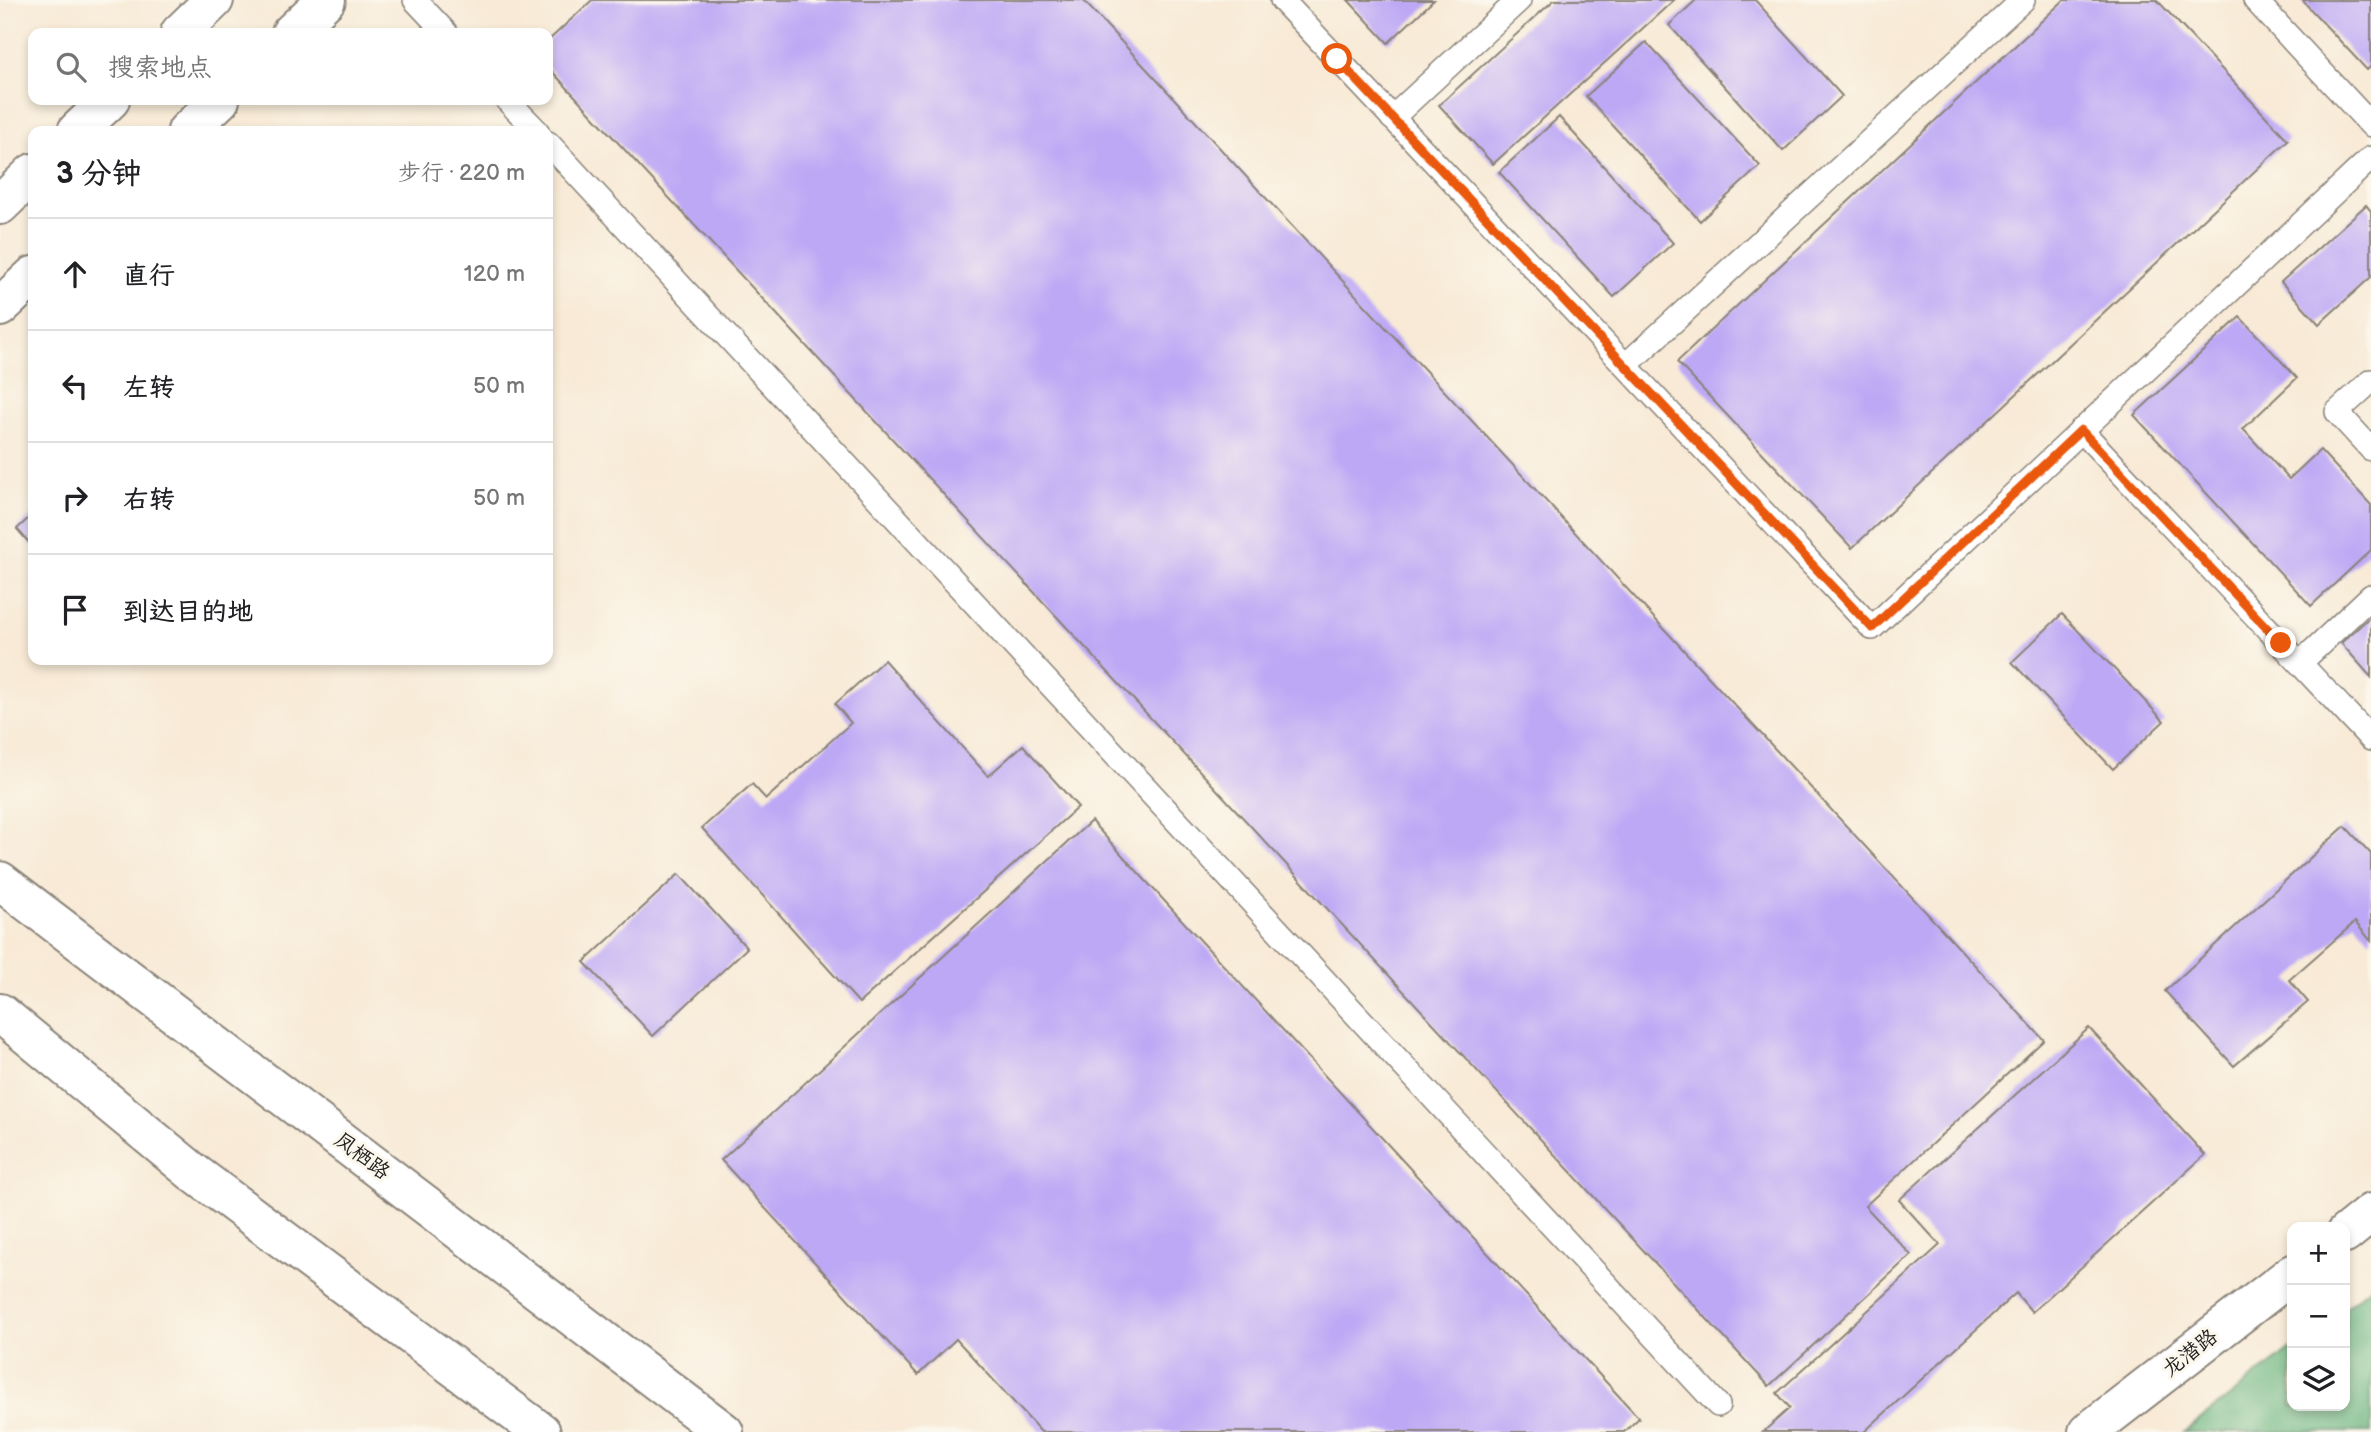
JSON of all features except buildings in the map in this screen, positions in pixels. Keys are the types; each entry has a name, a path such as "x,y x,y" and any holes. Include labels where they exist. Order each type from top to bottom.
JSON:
{"main road":[{"path":"185,28 214,0"},
{"path":"295,28 326,0"},
{"path":"82,126 105,105"},
{"path":"192,126 215,105"},
{"path":"0,205 28,178"},
{"path":"0,307 28,281"},
{"name":"凤栖路","path":"0,881 724,1432"},
{"path":"0,1013 194,1173 541,1432"},
{"path":"2350,1230 2371,1213"},
{"name":"龙潜路","path":"2088,1432 2287,1278"}],"lane":[{"path":"415,0 441,28"},
{"path":"1282,0 1872,628 2371,158"},
{"path":"1392,118 1519,0"},
{"path":"1626,365 2022,0"},
{"path":"2255,0 2371,125"},
{"path":"513,105 532,126"},
{"path":"553,148 1718,1405"},
{"path":"2371,381 2337,412 2371,449"},
{"path":"2081,430 2371,739"},
{"path":"2300,663 2371,596"}],"green space":[{"path":"2371,1287 2371,1432 2184,1432 2287,1352 2287,1411 2350,1411 2350,1303"}],"route":[{"path":"1337,59 1872,628 2081,430 2281,643"}]}
